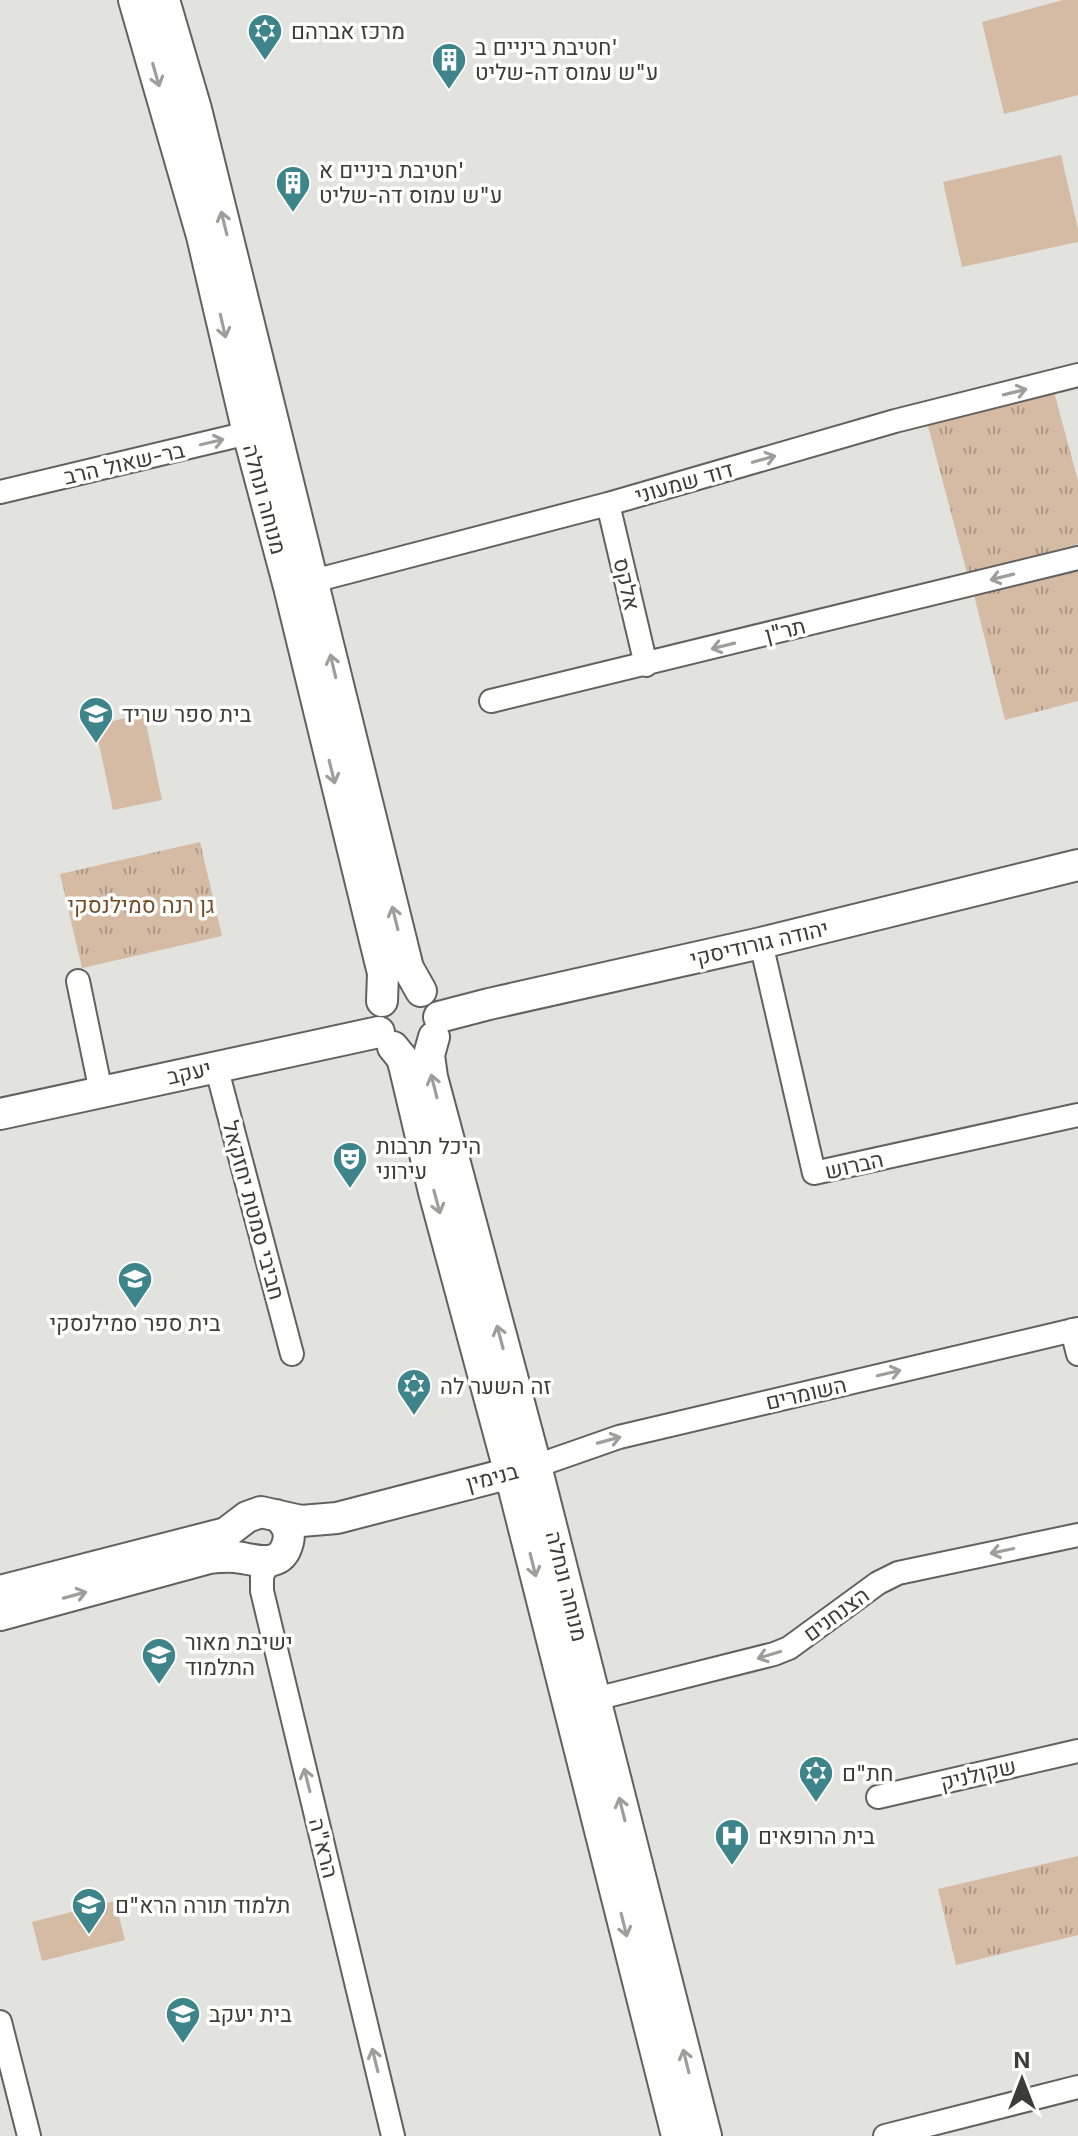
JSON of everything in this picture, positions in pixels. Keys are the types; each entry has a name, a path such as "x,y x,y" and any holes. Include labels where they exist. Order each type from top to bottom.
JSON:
{"street":[{"name":"מנוחה ונחלה","path":"134,0 202,236 248,433 301,584 408,968 421,991"},
{"name":"מנוחה ונחלה","path":"164,0 196,109 270,409 301,584 383,973 382,1001"},
{"name":"דוד שמעוני","path":"301,584 608,504 895,421 1078,375"},
{"path":"248,433 270,409"},
{"name":"בר-שאול הרב","path":"0,492 248,433"},
{"name":"אלקס","path":"608,504 646,665"},
{"name":"תר\"ן","path":"491,701 1078,558"},
{"name":"יהודה גורודיסקי","path":"437,1027 489,1004 761,943 1078,865"},
{"name":"הברוש","path":"761,943 814,1173 1078,1115"},
{"path":"78,981 101,1092"},
{"path":"404,988 421,991 434,1001 437,1027 420,1048 411,1050 386,1039 376,1021 382,1001 388,994 404,988"},
{"name":"מנוחה ונחלה","path":"437,1027 429,1062 432,1077 520,1476 677,2136"},
{"name":"מנוחה ונחלה","path":"386,1039 402,1058 434,1192 520,1476 595,1699 706,2136"},
{"name":"יעקב","path":"0,1114 216,1066 386,1039"},
{"name":"חביבי סמטת יחזקאל","path":"216,1066 292,1354"},
{"path":"1075,1330 1078,1354"},
{"name":"השומרים","path":"520,1476 619,1437 1075,1330"},
{"name":"בנימין","path":"276,1515 301,1521 359,1514 520,1476"},
{"name":"בנימין","path":"0,1615 209,1558 268,1558 312,1540 520,1476"},
{"path":"0,1591 226,1533 254,1513 276,1515 287,1527 289,1535 268,1558 245,1555 238,1539 242,1523"},
{"name":"הצנחנים","path":"595,1699 789,1648 878,1583 898,1573 1078,1535"},
{"name":"הרא\"ה","path":"268,1558 262,1576 262,1591 393,2136"},
{"name":"שקולניק","path":"878,1797 1078,1751"},
{"path":"0,2022 29,2136"},
{"path":"885,2136 1078,2087"}],"green space":[{"path":"1063,0 1078,0 1078,95 1004,114 982,22"},
{"path":"1061,155 1078,229 1078,242 962,267 943,182"},
{"path":"1053,388 1078,481 1078,544 967,573 927,422"},
{"path":"1078,560 1078,701 1005,720 972,587"},
{"path":"144,714 162,800 113,810 95,725"},
{"name":"גן רנה סמילנסקי","path":"200,842 222,936 82,968 60,874"},
{"path":"1078,1856 1078,1935 956,1965 938,1889"},
{"path":"115,1901 125,1940 42,1961 32,1922"}],"place":[{"name":"מרכז אברהם","path":"265,62"},
{"name":"חטיבת ביניים ב' ע\"ש עמוס דה-שליט","path":"449,91"},
{"name":"חטיבת ביניים א' ע\"ש עמוס דה-שליט","path":"293,214"},
{"name":"בית ספר שריד","path":"96,745"},
{"name":"היכל תרבות עירוני","path":"350,1190"},
{"name":"בית ספר סמילנסקי","path":"135,1310"},
{"name":"זה השער לה","path":"414,1417"},
{"name":"ישיבת מאור התלמוד","path":"159,1686"},
{"name":"חת\"ם","path":"816,1804"},
{"name":"בית הרופאים","path":"732,1867"},
{"name":"תלמוד תורה הרא\"ם","path":"89,1936"},
{"name":"בית יעקב","path":"183,2045"}]}
